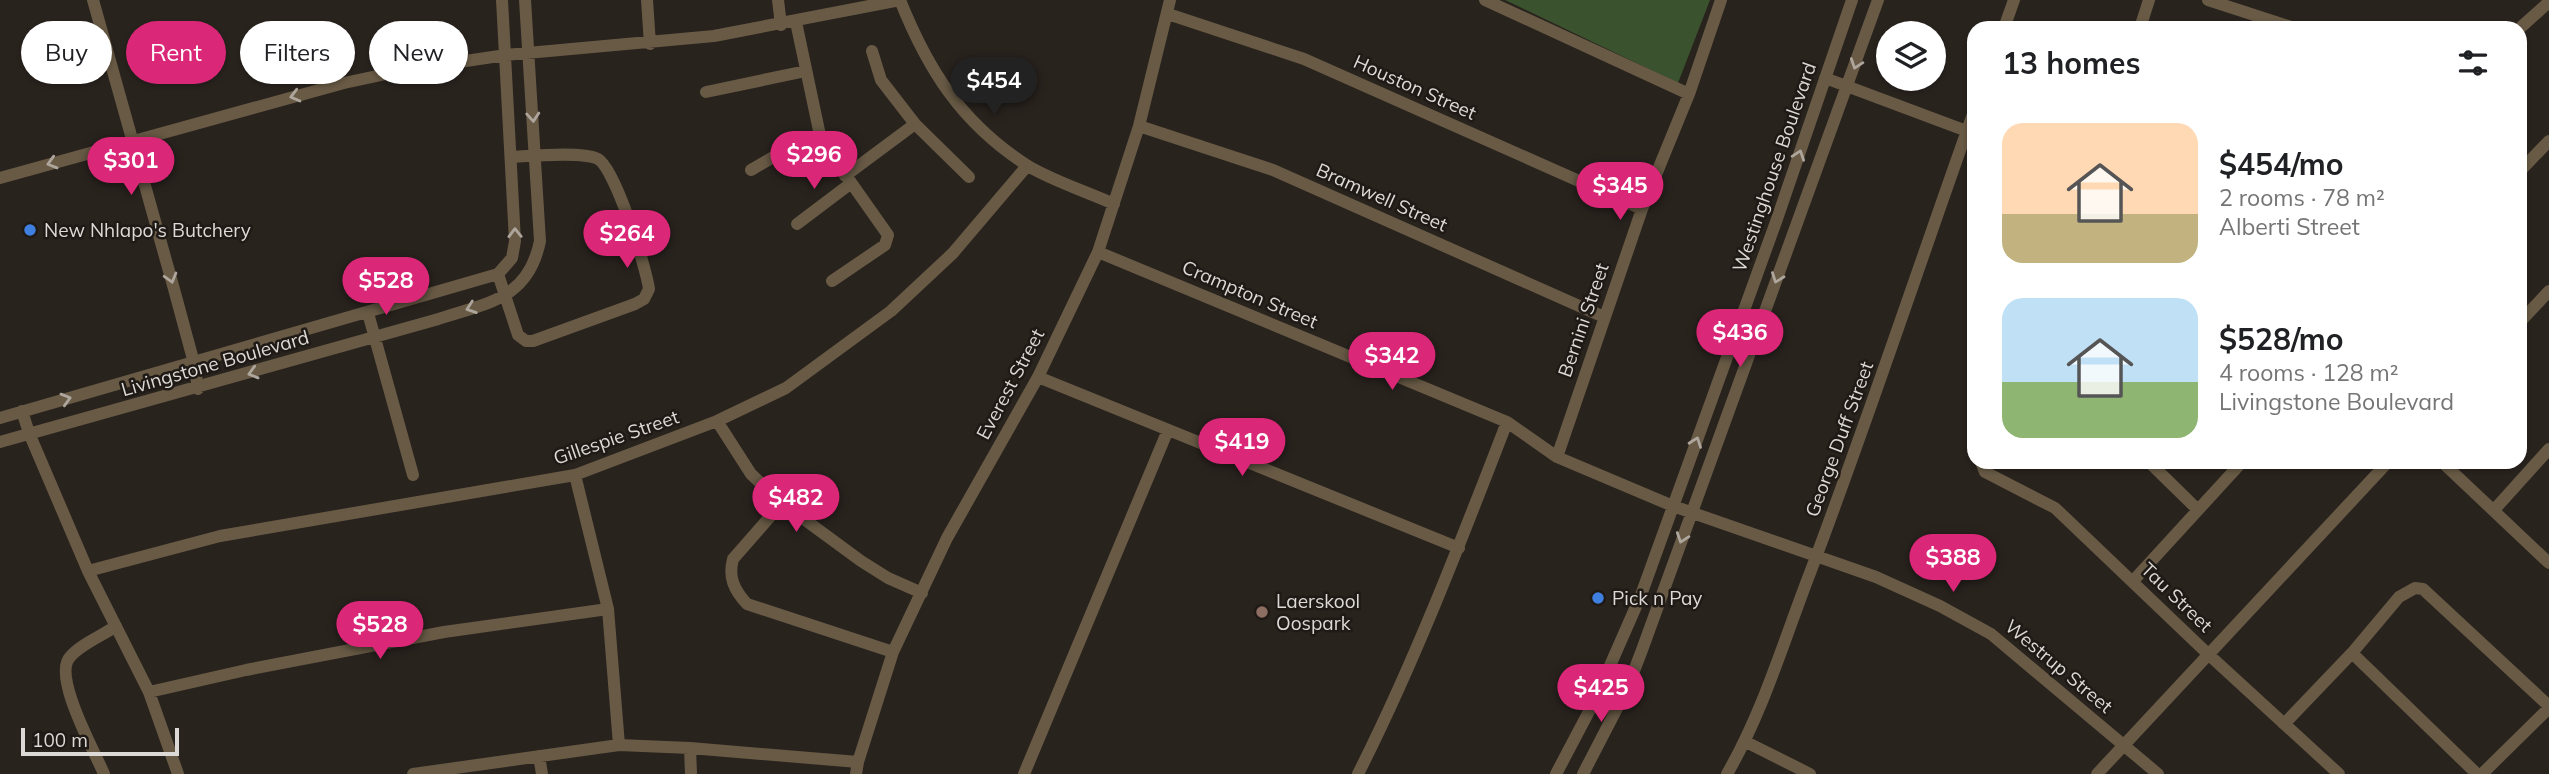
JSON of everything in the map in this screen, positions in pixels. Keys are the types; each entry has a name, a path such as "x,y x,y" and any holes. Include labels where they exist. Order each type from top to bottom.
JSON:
{"street":[{"path":"93,0 194,363 198,388"},
{"path":"502,0 515,251 498,274 518,335 526,341 533,341 644,299 649,289 627,215 608,167 594,157 512,157"},
{"name":"Livingstone Boulevard","path":"0,442 435,320 505,296 519,286 536,258 540,241 525,0"},
{"path":"647,0 650,44"},
{"path":"778,0 781,25"},
{"path":"0,178 344,83 405,70 506,55 650,44 714,36 900,0 923,54 950,97 992,139 1027,166 1114,204"},
{"name":"Everest Street","path":"857,768 893,652 947,538 1038,377 1098,252 1139,126 1170,0"},
{"path":"1485,0 1689,94"},
{"name":"Bernini Street","path":"1557,457 1642,209 1689,94 1721,0"},
{"name":"Westinghouse Boulevard","path":"1556,774 1614,658 1641,595 1852,0"},
{"name":"Westinghouse Boulevard","path":"1583,774 1627,689 1878,0"},
{"path":"2006,21 2014,0"},
{"path":"2142,21 2149,0"},
{"path":"2208,0 2272,21"},
{"path":"2527,22 2549,2"},
{"name":"Houston Street","path":"1168,14 1304,59 1642,209"},
{"path":"796,22 821,140 887,233 888,239 885,245 832,281"},
{"path":"873,51 881,80 915,124 969,177"},
{"path":"706,92 806,71"},
{"path":"1825,78 1967,131"},
{"path":"797,224 915,124"},
{"name":"Bramwell Street","path":"1139,126 1273,170 1604,317"},
{"path":"751,170 787,149 821,140"},
{"name":"George Duff Street","path":"1727,774 1746,742 1816,558 1967,140"},
{"path":"2527,164 2549,141"},
{"name":"Gillespie Street","path":"88,570 220,536 575,475 717,421 786,388 891,311 953,253 1027,166"},
{"name":"Crampton Street","path":"1098,252 1507,422 1557,457 1690,512"},
{"name":"Livingstone Boulevard","path":"0,418 498,274"},
{"path":"2527,314 2549,291"},
{"path":"368,313 413,475"},
{"path":"1038,377 1459,548"},
{"path":"22,411 88,570 149,692 178,774"},
{"path":"717,421 741,462 782,503 861,561 888,578 922,593"},
{"path":"1358,774 1459,548 1507,422"},
{"path":"1024,774 1168,430"},
{"path":"2494,510 2549,449"},
{"name":"Tau Street","path":"1984,469 2055,508 2339,774"},
{"path":"2156,469 2198,510"},
{"path":"2133,582 2236,469"},
{"path":"2097,774 2381,469"},
{"path":"2450,469 2549,563"},
{"path":"575,475 608,609 619,745"},
{"path":"782,503 733,559 730,569 732,583 738,594 747,604 893,652"},
{"name":"Westrup Street","path":"1690,512 1876,578 1969,620 2000,641 2158,774"},
{"path":"2284,724 2352,653 2399,597 2414,588 2423,589 2549,707 2480,774 2352,653"},
{"path":"149,692 246,670 444,632 608,609"},
{"path":"104,774 71,699 64,671 70,656 116,626"},
{"path":"1746,742 1810,774"},
{"path":"413,774 619,745 690,748 857,768"},
{"path":"690,748 691,774"},
{"path":"539,756 542,774"}],"green space":[{"path":"1505,0 1710,0 1678,83"}],"place":[{"name":"New Nhlapo's Butchery","path":"30,230"},
{"name":"Pick n Pay","path":"1598,598"},
{"name":"Laerskool Oospark","path":"1262,612"}]}
